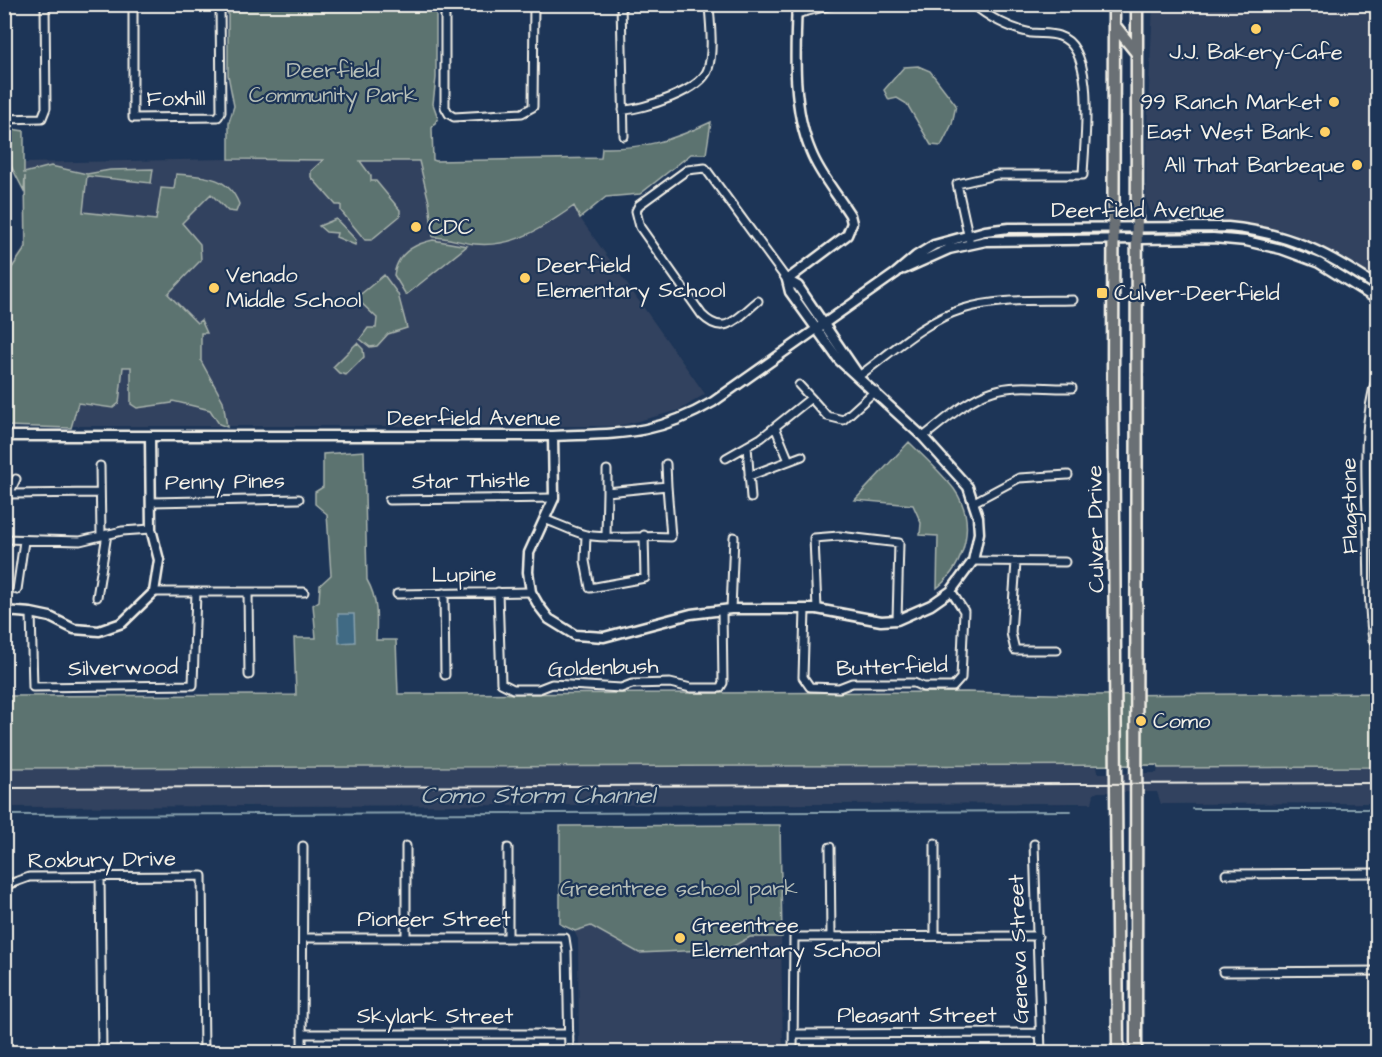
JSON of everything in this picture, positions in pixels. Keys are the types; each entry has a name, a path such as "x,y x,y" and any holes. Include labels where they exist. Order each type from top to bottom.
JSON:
{"main road":[{"name":"Culver Drive","path":"1114,4 1118,1053"},
{"name":"Culver Drive","path":"1136,1053 1134,708 1138,239 1137,4"},
{"path":"1115,26 1136,52"}],"street":[{"path":"4,119 42,118 46,108 45,4"},
{"name":"Foxhill","path":"133,4 133,118 219,117 221,112 220,4"},
{"path":"445,4 445,107 454,117 522,113 533,107 534,4"},
{"path":"621,4 624,136"},
{"path":"623,110 641,109 658,103 698,82 706,74 710,56 709,4"},
{"path":"787,280 847,235 852,223 850,215 816,163 804,135 798,96 797,4"},
{"path":"796,14 836,4"},
{"path":"970,244 957,184 996,176 1083,175 1086,74 1078,53 1069,42 1059,36 1028,32 1002,23 973,4"},
{"path":"553,436 554,498 546,520 529,553 531,592 549,619 575,634 604,637 691,614 727,610 817,609 881,621 897,620 915,614 951,591 973,561 979,532 974,502 968,487 923,437 839,360 790,292 787,280 705,168 687,170 639,205 637,219 640,227 702,315 712,325 721,327 733,322 758,301"},
{"name":"Deerfield Avenue","path":"4,436 622,435 670,424 713,402 934,245 968,234 1009,228 1228,227 1262,230 1300,241 1324,252 1377,287"},
{"name":"Deerfield Avenue","path":"896,273 938,254 970,244 1220,238 1262,244 1319,263 1377,300"},
{"path":"787,280 798,286 859,376"},
{"path":"859,376 930,324 964,308 987,303 1073,300"},
{"name":"Flagstone","path":"1373,640 1370,620 1367,511 1367,415 1377,373"},
{"path":"799,386 827,416 843,420 875,391"},
{"path":"923,437 976,399 993,391 1009,388 1072,388"},
{"path":"726,458 775,427 811,398"},
{"path":"775,427 789,461"},
{"path":"4,611 50,617 74,629 99,631 122,623 154,592 159,560 151,529 150,436"},
{"path":"747,446 751,498"},
{"path":"749,476 802,456"},
{"path":"546,520 586,535 671,536 666,464"},
{"path":"97,597 104,535 100,466"},
{"path":"606,536 607,470"},
{"path":"974,502 1018,478 1068,475"},
{"path":"4,503 16,479"},
{"path":"608,492 667,486"},
{"path":"9,494 100,493"},
{"name":"Star Thistle","path":"389,500 554,498"},
{"name":"Penny Pines","path":"152,502 299,499"},
{"path":"1367,502 1377,502"},
{"path":"1367,511 1377,511"},
{"path":"4,539 80,541 104,535 151,529"},
{"path":"586,535 584,549 590,588 645,578 644,535"},
{"path":"817,609 814,538 839,536 899,543 897,620"},
{"path":"727,610 734,537"},
{"path":"17,590 24,541"},
{"path":"973,561 1065,562"},
{"path":"1017,562 1011,633 1015,650 1058,650"},
{"name":"Butterfield","path":"805,610 803,677 810,687 839,688 852,683 914,683 923,687 953,687 961,678 964,611 951,591"},
{"path":"154,592 304,592"},
{"name":"Silverwood","path":"31,613 33,687 193,685 196,592"},
{"path":"248,592 249,675"},
{"name":"Goldenbush","path":"498,592 501,683 509,689 535,689 549,684 621,688 632,684 670,683 691,688 720,688 723,683 727,610"},
{"name":"Lupine","path":"398,594 531,592"},
{"path":"444,593 445,675"},
{"path":"934,936 935,843"},
{"name":"Geneva Street","path":"1034,844 1041,1053"},
{"path":"302,1053 303,846"},
{"path":"406,846 406,937"},
{"path":"830,847 831,936"},
{"path":"508,848 508,937"},
{"path":"1226,874 1377,873"},
{"name":"Roxbury Drive","path":"4,886 29,877 202,876 204,1053"},
{"path":"100,877 102,1053"},
{"path":"793,1053 794,937 1038,936"},
{"name":"Pioneer Street","path":"303,938 565,938 569,1034"},
{"path":"1223,972 1377,971"},
{"name":"Pleasant Street","path":"794,1034 1040,1033"},
{"name":"Skylark Street","path":"302,1034 569,1034"},
{"path":"569,1034 569,1053"}],"shaded area":[{"path":"1153,5 1377,5 1377,279 1345,258 1286,231 1232,221 1168,220 1155,216 1150,211 1146,200 1146,148"},
{"name":"Venado Middle School","path":"229,159 566,161 562,179 580,218 705,394 680,410 619,426 5,426 5,275 24,247 24,163"},
{"path":"338,614 354,614 355,642 339,643"},
{"path":"1097,765 1098,773 1157,773 1158,768 1377,767 1378,803 1161,804 1157,792 1098,792 1094,794 1092,803 5,807 4,768"},
{"name":"Greentree Elementary School","path":"560,826 780,875 783,1052 579,1052 578,939 572,927"}],"green space":[{"name":"Deerfield Community Park","path":"228,5 436,5 436,78 433,104 438,118 432,128 433,160 436,161 601,158 602,148 631,147 658,142 711,122 706,154 691,154 640,194 606,197 580,218 574,206 528,234 503,243 489,244 433,237 429,202 419,161 360,161 371,176 371,181 376,181 400,210 400,216 371,240 365,240 341,211 341,205 336,205 311,177 311,171 323,160 229,159 229,122 234,106 228,75"},
{"path":"918,66 930,71 956,105 952,124 941,146 931,145 907,104 897,98 889,100 884,90 904,67"},
{"path":"5,128 24,131 24,173 51,166 87,174 110,170 153,169 151,183 87,176 83,212 156,220 161,188 174,189 176,174 214,179 228,187 234,194 239,204 236,212 228,211 211,194 182,223 200,244 201,260 168,294 197,323 201,320 207,333 201,333 201,361 223,401 227,427 219,424 210,410 173,401 137,408 131,404 131,367 123,367 119,403 113,408 78,403 71,428 5,426 5,278 26,247 25,176 24,191 9,162 5,159"},
{"path":"336,219 356,240 355,245 336,237 337,233 326,232 319,226"},
{"path":"433,240 467,246 406,295 394,275 399,261 413,247"},
{"path":"384,275 398,294 407,328 388,334 377,346 370,347 360,339 368,328 376,328 377,318 356,298"},
{"path":"357,343 363,349 364,357 346,375 339,373 333,367"},
{"path":"909,442 954,489 965,515 965,542 961,555 947,578 937,588 938,536 920,535 921,523 913,505 855,500"},
{"path":"364,451 367,580 375,602 376,640 396,640 398,694 1377,693 1377,767 1158,768 1157,765 5,768 4,696 296,695 294,638 316,638 313,605 319,601 320,585 331,575 327,514 315,504 315,492 323,487 323,454"},
{"name":"Greentree school park","path":"780,825 782,937 750,937 728,949 639,953 591,926 575,931 560,924 560,826"}],"waterway":[{"name":"Como Storm Channel","path":"1192,809 1378,809"},
{"name":"Como Storm Channel","path":"4,815 1071,811"}],"railway":[{"path":"4,788 1378,783"}],"place":[{"name":"J.J. Bakery-Cafe","path":"1256,29"},
{"name":"99 Ranch Market","path":"1334,102"},
{"name":"East West Bank","path":"1325,132"},
{"name":"All That Barbeque","path":"1357,165"},
{"name":"CDC","path":"416,227"},
{"name":"Deerfield Elementary School","path":"525,278"},
{"name":"Venado Middle School","path":"214,288"},
{"name":"Culver-Deerfield","path":"1102,293"},
{"name":"Como","path":"1141,721"},
{"name":"Greentree Elementary School","path":"680,938"}]}
